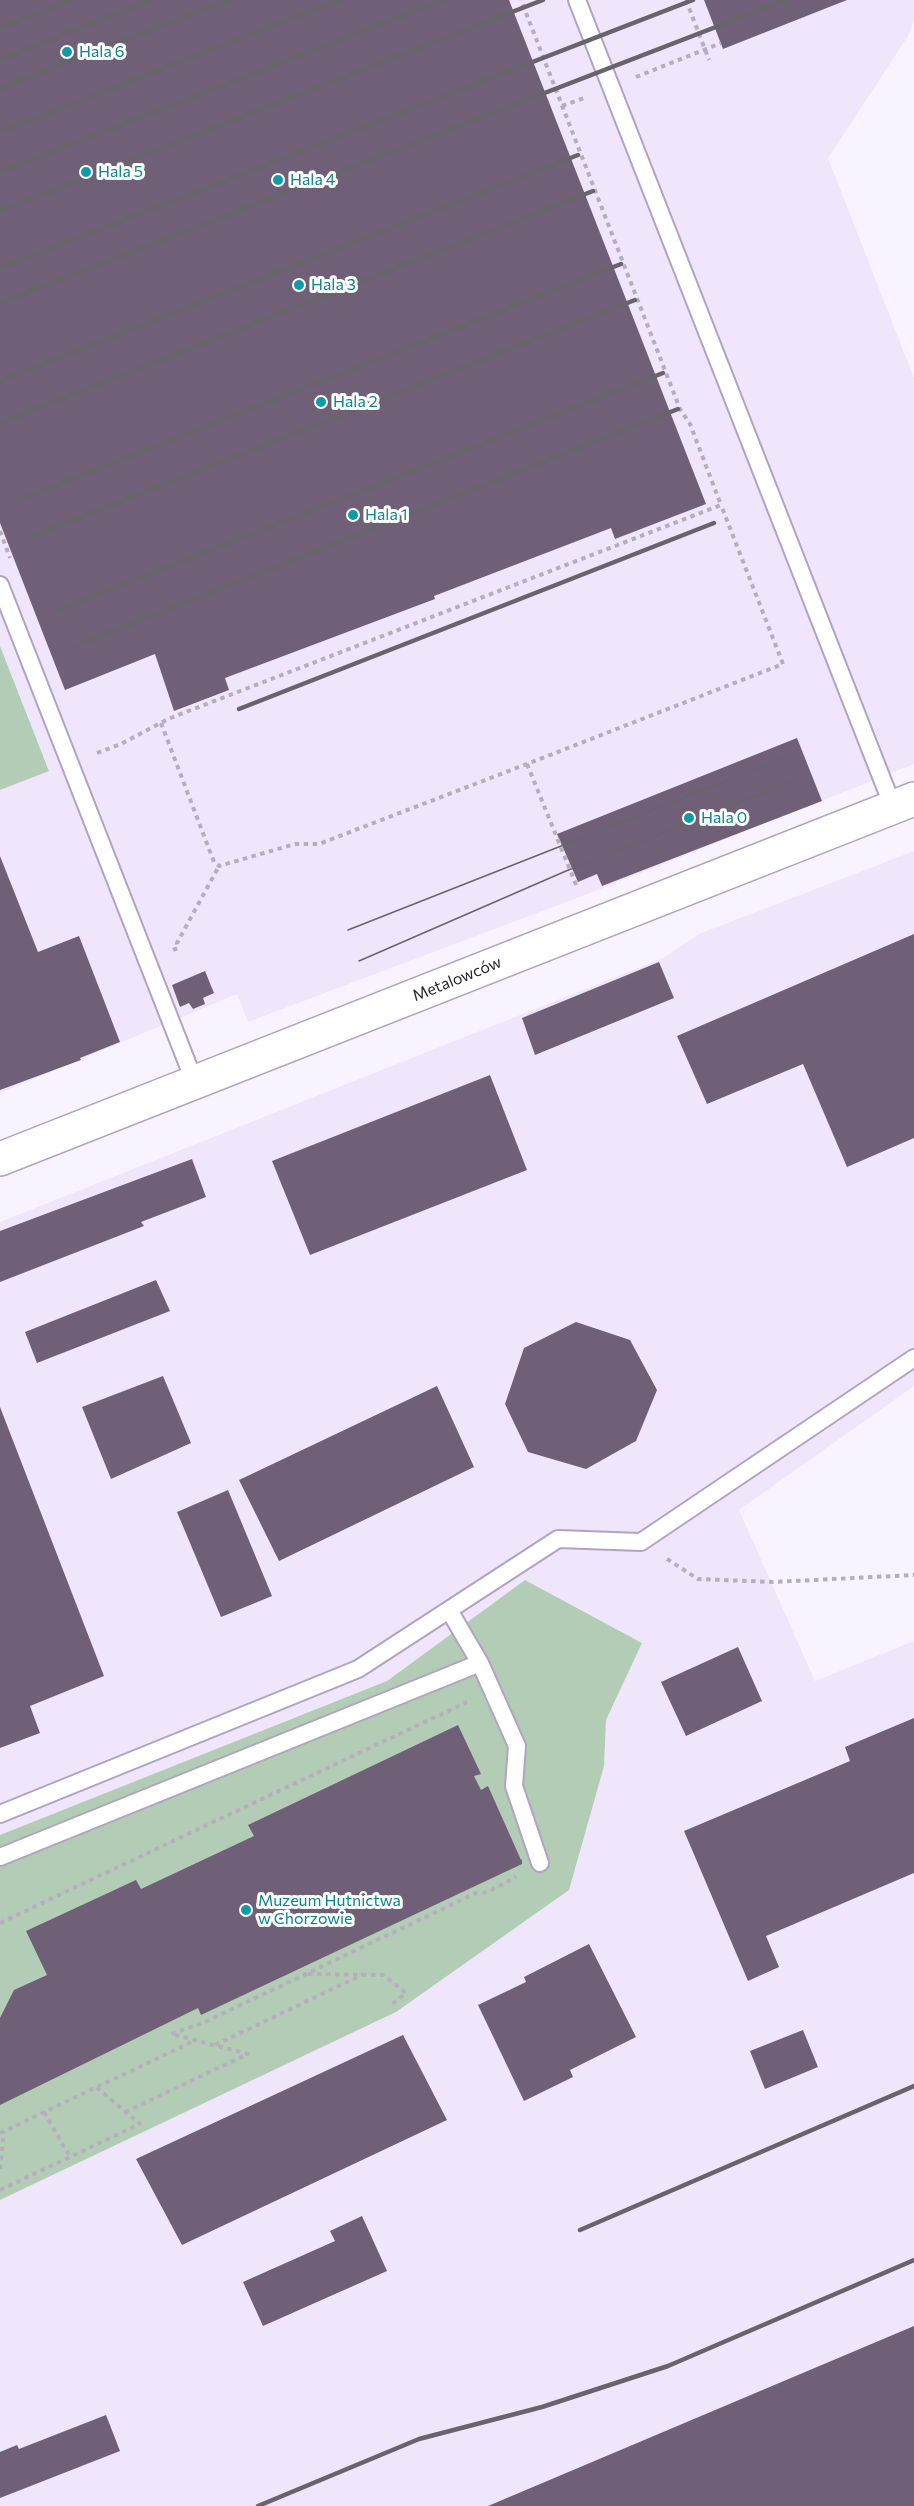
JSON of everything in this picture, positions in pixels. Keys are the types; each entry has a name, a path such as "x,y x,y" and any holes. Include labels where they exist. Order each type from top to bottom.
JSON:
{"street":[{"name":"Metalowców","path":"0,1159 904,803"}],"lane":[{"path":"578,0 611,87 904,803"},
{"path":"0,585 195,1083"},
{"path":"0,1814 358,1669 558,1539 641,1542 914,1358"},
{"path":"449,1610 480,1662 517,1746 514,1786 540,1863"},
{"path":"0,1857 480,1662"}],"path":[{"path":"164,953 178,948 177,943 219,866 295,844 320,844 783,664 690,424 680,409 521,0"},
{"path":"686,0 709,60"},
{"path":"562,106 721,43"},
{"path":"88,756 121,744 161,723 721,505"},
{"path":"161,723 214,862 219,866"},
{"path":"527,764 577,887"},
{"path":"641,1542 698,1579 773,1582 914,1575"},
{"path":"0,1923 474,1699"},
{"path":"125,2112 248,2054 171,2034 205,2022 476,1893 493,1889 540,1863"},
{"path":"307,1974 383,1975 406,1993 391,2005"},
{"path":"215,2046 364,1974"},
{"path":"0,2169 2,2132 195,2040"},
{"path":"0,2190 140,2124 96,2087"},
{"path":"44,2112 70,2157"}],"shaded area":[{"path":"0,0 914,0 914,21 908,36 828,158 914,378 914,764 598,890 248,1022 237,994 0,1093 0,790 49,770 0,646"},
{"path":"914,851 914,1386 739,1510 815,1681 914,1641 914,2506 0,2506 0,2200 396,2012 604,1766 606,1720 642,1643 525,1580 387,1681 0,1835 0,1222 663,958 699,934"}],"green space":[{"path":"0,646 49,771 0,790"},
{"path":"525,1580 642,1643 606,1720 604,1766 569,1890 396,2012 0,2200 0,1835 387,1681"}],"building":[{"path":"0,0 509,0 706,504 615,539 611,528 434,596 435,599 225,678 229,690 174,711 155,654 65,690 0,523"},
{"path":"704,0 847,0 723,49"},
{"name":"Hala 0","path":"797,738 822,801 602,886 597,874 578,882 557,834"},
{"path":"0,856 38,952 79,936 120,1042 80,1058 81,1060 0,1090"},
{"path":"914,934 914,1138 847,1167 803,1064 707,1104 677,1036"},
{"path":"659,962 674,998 535,1055 522,1018"},
{"path":"205,971 214,993 203,998 205,1004 193,1009 189,1003 180,1007 172,985"},
{"path":"490,1075 527,1170 310,1255 272,1161"},
{"path":"192,1159 206,1197 141,1222 144,1226 0,1282 0,1231"},
{"path":"156,1280 170,1311 37,1363 25,1332"},
{"path":"576,1322 630,1340 657,1390 636,1441 586,1469 528,1452 505,1404 524,1348"},
{"path":"163,1376 191,1443 111,1479 82,1407"},
{"path":"437,1386 474,1467 279,1561 239,1480"},
{"path":"0,1407 104,1676 30,1706 40,1733 0,1748"},
{"path":"228,1490 272,1596 221,1617 177,1512"},
{"path":"738,1647 762,1701 686,1736 661,1682"},
{"path":"914,1718 914,1873 766,1936 779,1967 748,1981 684,1831 850,1761 845,1747"},
{"name":"Muzeum Hutnictwa w Chorzowie","path":"458,1725 481,1774 474,1776 481,1790 488,1786 522,1859 522,1864 201,2015 198,2008 0,2105 0,2018 14,1990 47,1975 26,1931 136,1880 141,1889 254,1836 248,1825"},
{"path":"589,1944 636,2037 570,2070 573,2077 524,2101 478,2005 526,1982 524,1977"},
{"path":"803,2030 818,2067 765,2089 750,2051"},
{"path":"403,2035 447,2120 182,2245 136,2159"},
{"path":"362,2216 387,2271 263,2326 243,2282 335,2241 330,2231"},
{"path":"914,2326 914,2506 488,2506"},
{"path":"106,2415 120,2451 0,2498 0,2452 17,2445 19,2449"}],"tram line":[{"path":"348,930 787,757"},
{"path":"359,961 566,871 796,780"}],"railway":[{"path":"0,28 73,0"},
{"path":"0,60 152,0"},
{"path":"0,89 229,0"},
{"path":"0,132 340,0"},
{"path":"0,172 444,0"},
{"path":"0,211 543,0"},
{"path":"0,268 693,0"},
{"path":"0,303 786,0"},
{"path":"0,381 578,155"},
{"path":"0,423 593,191"},
{"path":"19,500 621,264"},
{"path":"33,536 635,300"},
{"path":"61,609 663,373"},
{"path":"75,646 678,409"},
{"path":"239,709 714,523"},
{"path":"580,2230 914,2086"},
{"path":"258,2506 419,2439 542,2407 668,2366 914,2260"}],"place":[{"name":"Hala 6","path":"67,52"},
{"name":"Hala 5","path":"86,172"},
{"name":"Hala 4","path":"278,180"},
{"name":"Hala 3","path":"299,285"},
{"name":"Hala 2","path":"321,402"},
{"name":"Hala 1","path":"353,515"},
{"name":"Hala 0","path":"689,818"},
{"name":"Muzeum Hutnictwa w Chorzowie","path":"246,1910"}]}
